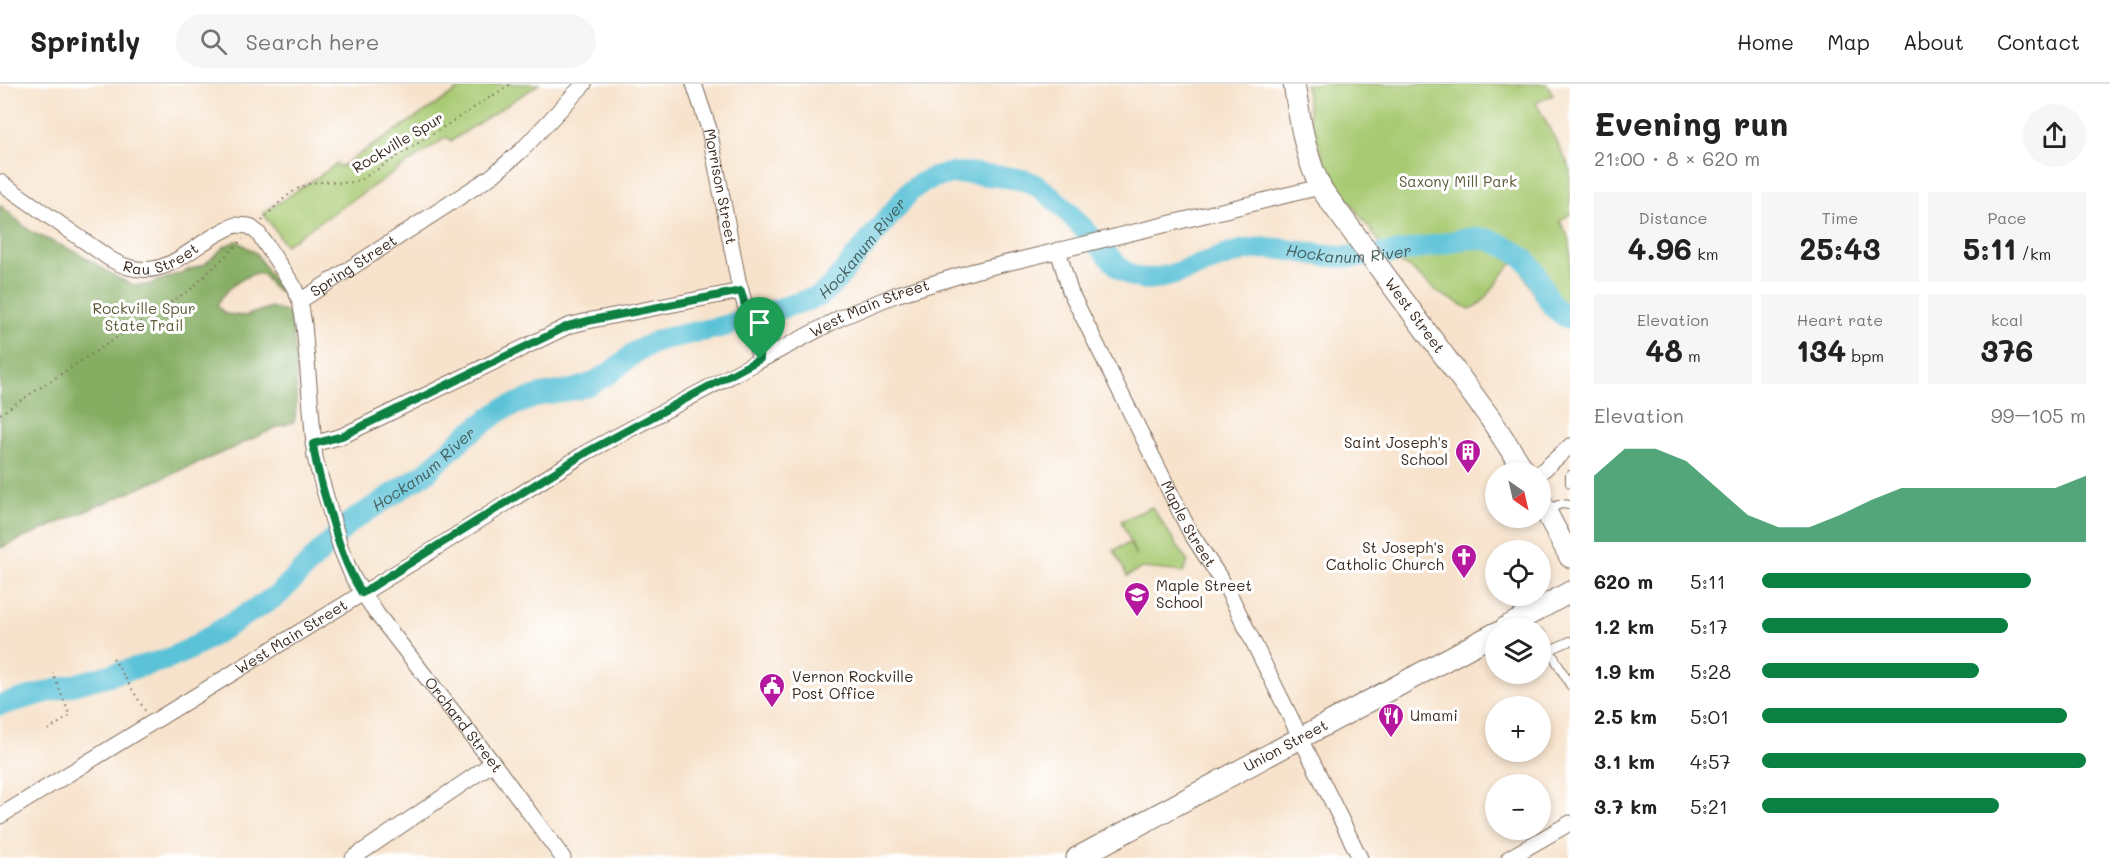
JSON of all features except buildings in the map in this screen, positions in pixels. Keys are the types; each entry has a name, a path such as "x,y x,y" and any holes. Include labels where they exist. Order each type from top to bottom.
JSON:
{"main road":[{"name":"West Street","path":"1294,84 1307,147 1320,187 1484,409 1519,462"},
{"path":"1551,520 1570,557"},
{"path":"1543,618 1570,592"},
{"name":"Union Street","path":"1077,858 1485,639"}],"street":[{"name":"Spring Street","path":"362,593 343,556 316,468 300,301 492,176 522,150 584,84"},
{"name":"Morrison Street","path":"694,84 711,138 743,298 760,359"},
{"name":"Rau Street","path":"0,182 110,259 124,267 138,271 167,265 232,226 239,224 249,226 261,237 300,301"},
{"name":"West Main Street","path":"0,816 587,452 819,328 879,301 946,279 1101,239 1320,187"},
{"name":"Maple Street","path":"1058,250 1067,284 1080,312 1190,532 1226,586 1360,858"},
{"path":"313,444 342,436 568,326 592,320 743,298"},
{"path":"1551,463 1570,446"},
{"name":"Orchard Street","path":"362,593 563,858"},
{"path":"353,858 493,763"},
{"path":"1509,858 1570,823"}],"lane":[{"path":"1570,474 1570,483"},
{"path":"1551,505 1570,505"},
{"path":"1551,650 1570,641"},
{"path":"1551,652 1570,685"}],"path":[{"name":"Rockville Spur","path":"262,220 284,197 301,188 319,182 348,184 362,179 511,84"},
{"path":"0,414 190,289 247,236"},
{"path":"113,658 152,722"},
{"path":"48,730 70,716 53,673"}],"green space":[{"path":"467,84 539,84 451,141 447,137 285,245 263,213 337,164 340,167"},
{"name":"Saxony Mill Park","path":"1305,84 1547,84 1553,95 1536,103 1570,168 1570,214 1560,221 1570,240 1570,321 1545,310 1519,265 1512,264 1483,301 1470,309 1439,293 1410,268 1392,259 1327,171 1310,119"},
{"name":"Rockville Spur State Trail","path":"0,205 31,232 80,254 133,285 147,285 205,264 225,246 237,241 256,253 281,293 273,288 264,275 256,273 233,286 219,300 217,306 226,314 245,316 271,307 289,313 296,367 294,422 275,428 0,548"},
{"path":"1152,507 1188,562 1183,572 1142,568 1127,576 1114,550 1129,543 1137,557 1121,521"}],"waterway":[{"name":"Hockanum River","path":"0,705 168,659 190,649 278,595 349,523 427,472 464,437 503,409 540,395 591,384 610,373 637,351 659,340 725,326 820,296 836,281 910,191 934,177 969,173 1029,182 1064,208 1119,267 1139,278 1151,279 1165,276 1240,251 1253,249 1265,248 1354,257 1433,246 1463,239 1488,240 1522,257 1531,266 1551,304 1570,319"}],"place":[{"name":"Saint Joseph's School","path":"1468,475"},
{"name":"St Joseph's Catholic Church","path":"1464,580"},
{"name":"Maple Street School","path":"1137,618"},
{"name":"Vernon Rockville Post Office","path":"772,709"},
{"name":"Umami","path":"1391,739"}],"route":[{"path":"741,291 760,359 587,452 362,593 357,586 341,549 319,478 313,444 334,440 561,329 592,320 741,291"}]}
